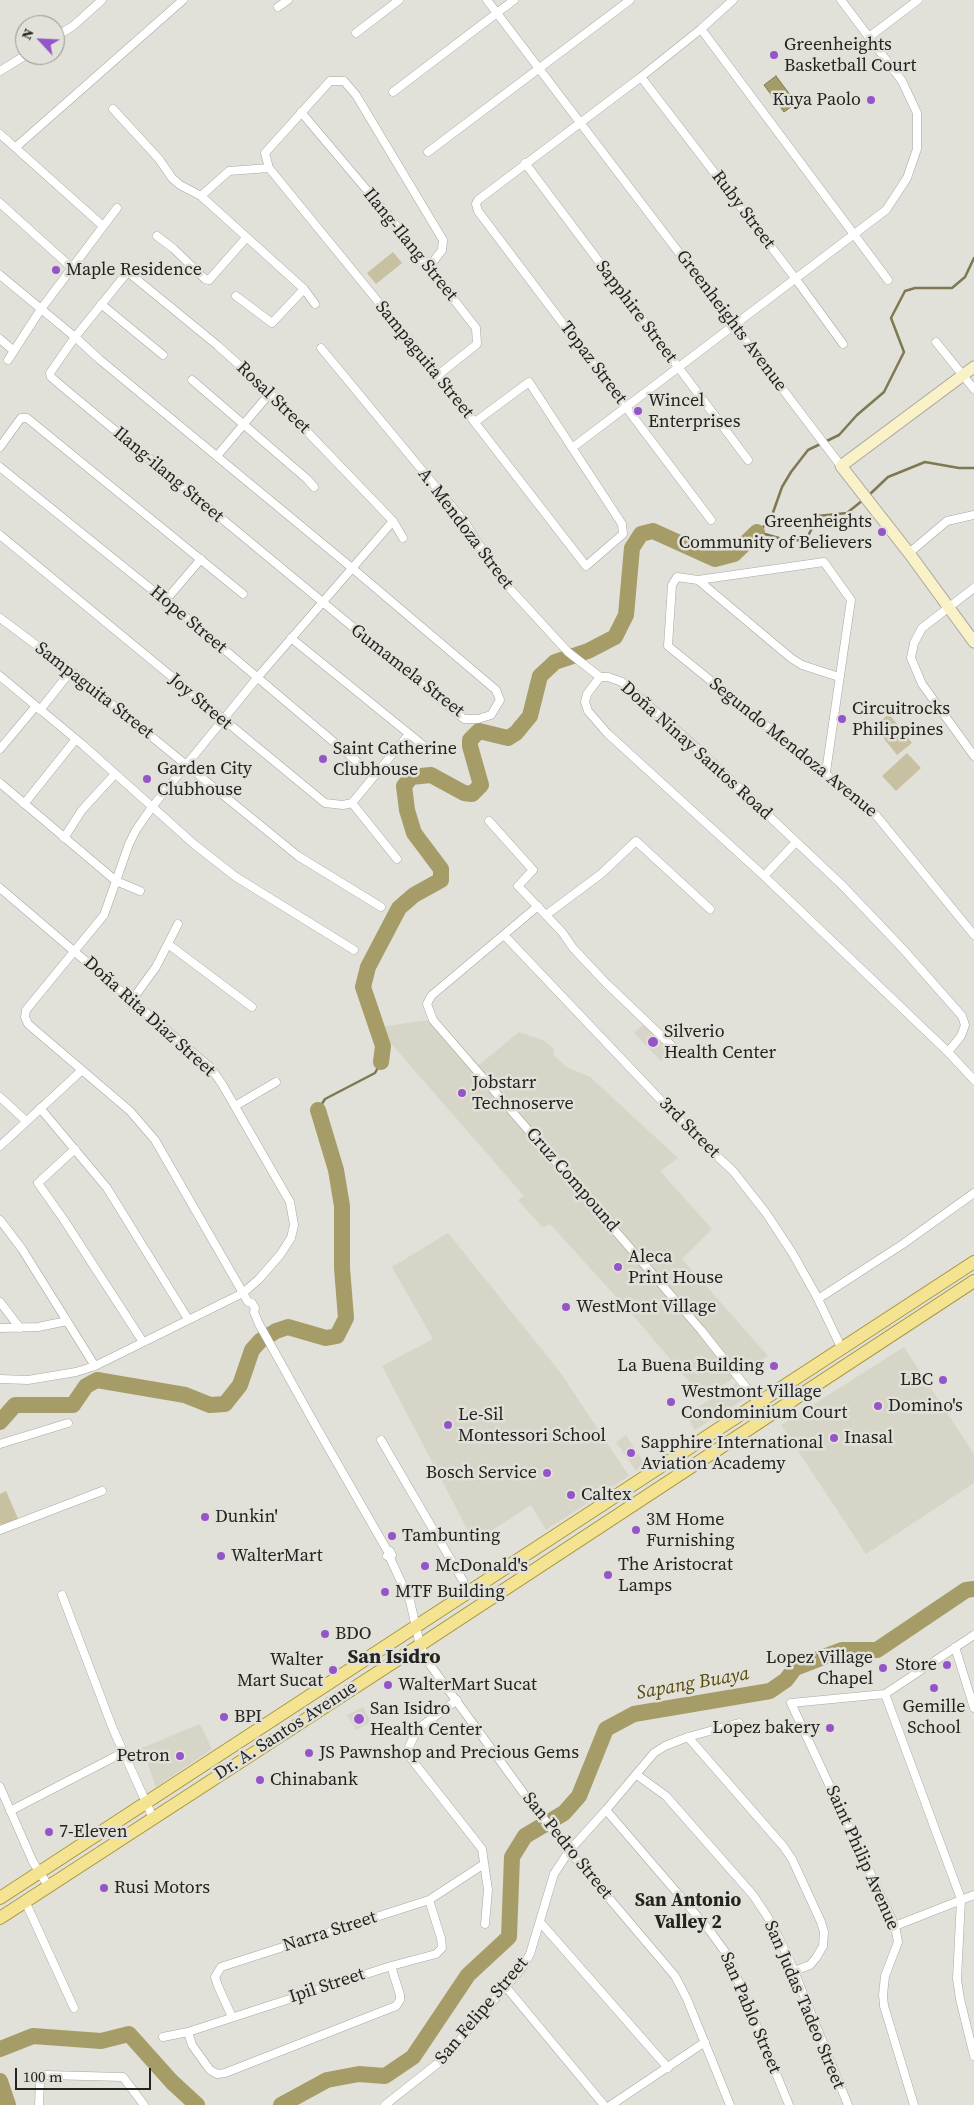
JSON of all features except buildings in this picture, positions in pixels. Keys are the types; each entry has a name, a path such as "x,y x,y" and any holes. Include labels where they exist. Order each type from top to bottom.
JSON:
{"main road":[{"name":"Dr. A. Santos Avenue","path":"0,1898 713,1433 757,1401 769,1396 841,1347 974,1262"},
{"name":"Dr. A. Santos Avenue","path":"0,1918 974,1281"},
{"path":"769,1396 779,1410"}],"street":[{"path":"65,31 102,0"},
{"path":"16,147 183,0"},
{"path":"278,8 288,0"},
{"path":"356,33 400,0"},
{"name":"Greenheights Avenue","path":"487,0 826,447 872,504 974,642"},
{"path":"394,92 514,0"},
{"path":"428,152 630,0"},
{"path":"525,164 641,77 701,29 733,0"},
{"path":"475,422 529,382 572,448 886,210 907,178 917,149 917,113 902,81 841,0"},
{"path":"870,38 918,0"},
{"path":"701,29 888,280"},
{"path":"0,71 15,62"},
{"name":"Ruby Street","path":"641,77 795,278 842,344"},
{"path":"201,196 228,171 268,168 266,153 301,112 330,81 344,81 356,95 442,240 442,250 429,267"},
{"path":"114,109 159,159 172,178 180,185 201,196 304,289 315,304"},
{"name":"Ilang-Ilang Street","path":"301,112 429,267 476,328 477,344 462,358 438,375"},
{"path":"0,134 104,226"},
{"name":"Topaz Street","path":"525,164 478,200 476,204 478,211 711,520"},
{"name":"Sapphire Street","path":"525,164 748,460"},
{"name":"Sampaguita Street","path":"268,168 438,375 586,566 624,534 622,524 572,448"},
{"path":"0,203 72,268"},
{"path":"8,360 41,309 117,208"},
{"path":"157,236 174,249 205,279 209,280 246,238"},
{"name":"Rosal Street","path":"101,304 126,274 129,273 217,345 270,393 393,521 403,538"},
{"path":"0,275 352,568"},
{"path":"236,296 272,323 304,289"},
{"path":"75,337 101,304 163,354"},
{"name":"Ilang-ilang Street","path":"75,337 50,373 51,377 323,604"},
{"path":"0,339 14,350"},
{"path":"936,342 974,389"},
{"name":"A. Mendoza Street","path":"321,348 464,521 501,579 570,654 600,677"},
{"path":"841,466 974,367"},
{"path":"192,380 314,487"},
{"path":"217,456 270,393"},
{"path":"0,447 22,418 27,418 243,594"},
{"name":"Hope Street","path":"0,467 165,600 374,776"},
{"path":"909,553 946,521 974,515"},
{"path":"116,881 133,837 152,808 257,678 393,521"},
{"name":"Joy Street","path":"0,536 325,803 343,805 352,803"},
{"path":"165,600 201,559"},
{"path":"698,580 824,562 851,600 826,772"},
{"name":"Gumamela Street","path":"323,604 464,719 478,719 491,715 500,700 496,690 352,568"},
{"name":"Segundo Mendoza Avenue","path":"698,580 685,577 678,578 672,585 668,646 876,814 974,935"},
{"path":"698,580 802,666 839,677"},
{"path":"974,588 922,628 914,643 911,658 922,684 974,756"},
{"name":"Sampaguita Street","path":"0,618 71,671 298,856 381,906"},
{"path":"291,638 429,750"},
{"path":"0,749 71,671"},
{"path":"0,676 76,739 195,845 236,877 354,950"},
{"name":"Doña Ninay Santos Road","path":"948,1052 961,1036 965,1025 962,1016 843,886 622,682 600,677 587,694 586,702 588,711 607,733 764,876 948,1052 974,1080"},
{"path":"397,859 352,803 409,734"},
{"path":"24,804 76,739"},
{"path":"64,838 82,810 115,774"},
{"path":"0,783 116,881 140,891"},
{"path":"489,821 533,870 518,886 538,906 606,984 676,1050"},
{"path":"546,915 601,874 636,840 710,909"},
{"path":"764,876 796,842"},
{"name":"San Pedro Street","path":"116,881 104,916 26,1010 28,1024 130,1111 155,1140 248,1302 252,1303 255,1308 254,1312 259,1324 389,1554 410,1601 420,1645 428,1662 542,1818 675,1976 706,2042 730,2105"},
{"name":"Doña Rita Diaz Street","path":"0,888 211,1068 290,1202 294,1225 291,1238 280,1255 259,1279 243,1293 95,1366 76,1372 28,1380 0,1379"},
{"name":"Cruz Compound","path":"538,906 431,996 427,1004 433,1020 702,1330 757,1401"},
{"path":"132,1000 156,967 178,924"},
{"name":"3rd Street","path":"504,935 693,1134 733,1171 766,1213 818,1299 841,1347"},
{"path":"168,944 252,1007"},
{"path":"0,1146 81,1071"},
{"path":"235,1106 276,1082"},
{"path":"0,1097 26,1121"},
{"path":"40,1108 106,1188 188,1319"},
{"path":"75,1149 38,1183 64,1220 142,1342"},
{"path":"818,1299 903,1244 974,1192"},
{"path":"1,1222 22,1248 95,1366"},
{"path":"0,1302 20,1328"},
{"path":"0,1328 38,1327 67,1320"},
{"path":"0,1444 68,1423"},
{"path":"381,1440 469,1591"},
{"path":"0,1530 102,1491"},
{"path":"62,1595 96,1689 153,1818"},
{"path":"974,1634 885,1694 961,1899 957,1979 974,2056"},
{"path":"955,1647 974,1708"},
{"name":"Saint Philip Avenue","path":"885,1694 791,1703 895,1926 898,1942 885,1976 884,2006 914,2105"},
{"path":"456,1700 423,1725 414,1736 409,1747 412,1760 482,1849 488,1890 485,1924"},
{"name":"San Felipe Street","path":"385,2105 442,2060 506,1987 530,1954 552,1879 569,1851 637,1775 654,1753 665,1746 688,1737 739,1723"},
{"path":"688,1737 787,1853 821,1922 824,1932 823,1946 810,1965 794,1971"},
{"path":"10,1811 124,1752"},
{"name":"San Judas Tadeo Street","path":"637,1775 666,1796 753,1895 779,1938 794,1971 848,2105"},
{"path":"0,1786 39,1871 49,1887"},
{"name":"San Pablo Street","path":"606,1810 710,1931 728,1956 789,2105"},
{"name":"Narra Street","path":"232,2016 215,1976 221,1967 429,1900 484,1864"},
{"path":"895,1926 974,1894"},
{"name":"Ipil Street","path":"163,2037 188,2032 232,2016 391,1966 436,1954 442,1948 441,1938 429,1900"},
{"path":"26,1901 74,2008"},
{"path":"540,1922 668,2068"},
{"path":"188,2032 192,2045 210,2070 217,2074 225,2072 396,2006 400,2000 400,1994 391,1966"},
{"path":"506,1987 604,2105"},
{"path":"611,2105 706,2042"},
{"path":"39,2105 40,2081 46,2075 123,2077 144,2105"}],"shaded area":[{"path":"776,76 796,103 784,112 764,85"},
{"path":"393,252 402,263 376,284 367,273"},
{"path":"889,714 912,743 897,755 874,726"},
{"path":"907,753 921,768 896,791 882,776"},
{"path":"435,1019 479,1065 519,1032 545,1041 554,1049 553,1054 566,1067 590,1077 678,1158 660,1171 712,1229 682,1259 768,1356 703,1398 638,1321 550,1224 542,1227 518,1200 524,1196 388,1040 381,1027"},
{"name":"Silverio Health Center","path":"645,1023 671,1051 661,1061 634,1033"},
{"path":"448,1233 560,1372 629,1476 546,1530 531,1505 474,1542 382,1366 433,1339 392,1267"},
{"path":"904,1347 974,1454 974,1483 866,1554 781,1425"},
{"path":"736,1383 746,1398 695,1430 686,1415"},
{"name":"Sapphire International Aviation Academy","path":"626,1435 645,1465 636,1471 616,1442"},
{"path":"6,1491 19,1521 2,1528 0,1523 0,1494"},
{"name":"San Isidro Health Center","path":"363,1707 371,1722 356,1730 347,1715"},
{"path":"200,1724 212,1749 156,1787 142,1748"}],"waterway":[{"path":"757,532 770,521 782,487 808,450 839,435 857,415 884,392 904,352 891,318 905,291 915,288 952,288 965,277 974,258"},
{"path":"869,495 888,477 925,462 959,468 974,468"},
{"path":"758,532 789,541 801,540 808,536 818,516 847,513 863,500"},
{"path":"381,1062 383,1046 363,987 368,967 399,908 414,895 441,880 441,869 414,833 407,810 404,786 411,777 431,775 464,793 472,794 481,785 470,740 479,731 508,738 516,733 530,716 540,676 555,662 588,651 615,637 626,615 632,548 641,534 653,531 715,559 734,554 757,532"},
{"path":"318,1110 325,1099 375,1073 381,1062"},
{"path":"0,1422 15,1405 73,1405 86,1386 97,1380 185,1395 210,1405 225,1404 240,1385 252,1350 260,1341 276,1331 288,1327 326,1338 337,1336 346,1318 342,1268 342,1206 336,1170 318,1110"},
{"name":"Sapang Buaya","path":"281,2105 327,2080 359,2074 385,2076 413,2057 468,1975 509,1937 512,1857 525,1836 564,1813 579,1796 606,1729 634,1714 770,1691 786,1680 795,1668 842,1650 877,1650 966,1590 974,1589"},
{"name":"Sapang Buaya","path":"0,2049 33,2036 101,2041 129,2034 172,2082 197,2105"},
{"name":"Sapang Buaya","path":"0,2081 8,2105"}],"place":[{"name":"Greenheights Basketball Court","path":"774,55"},
{"name":"Kuya Paolo","path":"871,100"},
{"name":"Maple Residence","path":"56,270"},
{"name":"Wincel Enterprises","path":"638,411"},
{"name":"Greenheights Community of Believers","path":"882,532"},
{"name":"Circuitrocks Philippines","path":"842,719"},
{"name":"Saint Catherine Clubhouse","path":"323,759"},
{"name":"Garden City Clubhouse","path":"147,779"},
{"name":"Silverio Health Center","path":"653,1042"},
{"name":"Jobstarr Technoserve","path":"462,1093"},
{"name":"Aleca Print House","path":"618,1267"},
{"name":"WestMont Village","path":"566,1307"},
{"name":"La Buena Building","path":"774,1366"},
{"name":"LBC","path":"943,1380"},
{"name":"Westmont Village Condominium Court","path":"671,1402"},
{"name":"Domino's","path":"878,1406"},
{"name":"Le-Sil Montessori School","path":"448,1425"},
{"name":"Inasal","path":"834,1438"},
{"name":"Sapphire International Aviation Academy","path":"631,1453"},
{"name":"Bosch Service","path":"547,1473"},
{"name":"Caltex","path":"571,1495"},
{"name":"Dunkin'","path":"205,1517"},
{"name":"3M Home Furnishing","path":"636,1530"},
{"name":"Tambunting","path":"392,1536"},
{"name":"WalterMart","path":"221,1556"},
{"name":"McDonald's","path":"425,1566"},
{"name":"The Aristocrat Lamps","path":"608,1575"},
{"name":"MTF Building","path":"385,1592"},
{"name":"BDO","path":"325,1634"},
{"name":"Store","path":"947,1665"},
{"name":"Lopez Village Chapel","path":"883,1668"},
{"name":"Walter Mart Sucat","path":"333,1670"},
{"name":"WalterMart Sucat","path":"388,1685"},
{"name":"Gemille School","path":"934,1688"},
{"name":"BPI","path":"224,1717"},
{"name":"San Isidro Health Center","path":"359,1719"},
{"name":"Lopez bakery","path":"830,1728"},
{"name":"JS Pawnshop and Precious Gems","path":"309,1753"},
{"name":"Petron","path":"180,1756"},
{"name":"Chinabank","path":"260,1780"},
{"name":"7-Eleven","path":"49,1832"},
{"name":"Rusi Motors","path":"104,1888"}],"district":[{"name":"San Isidro","path":"394,1658"},
{"name":"San Antonio Valley 2","path":"688,1912"}]}
